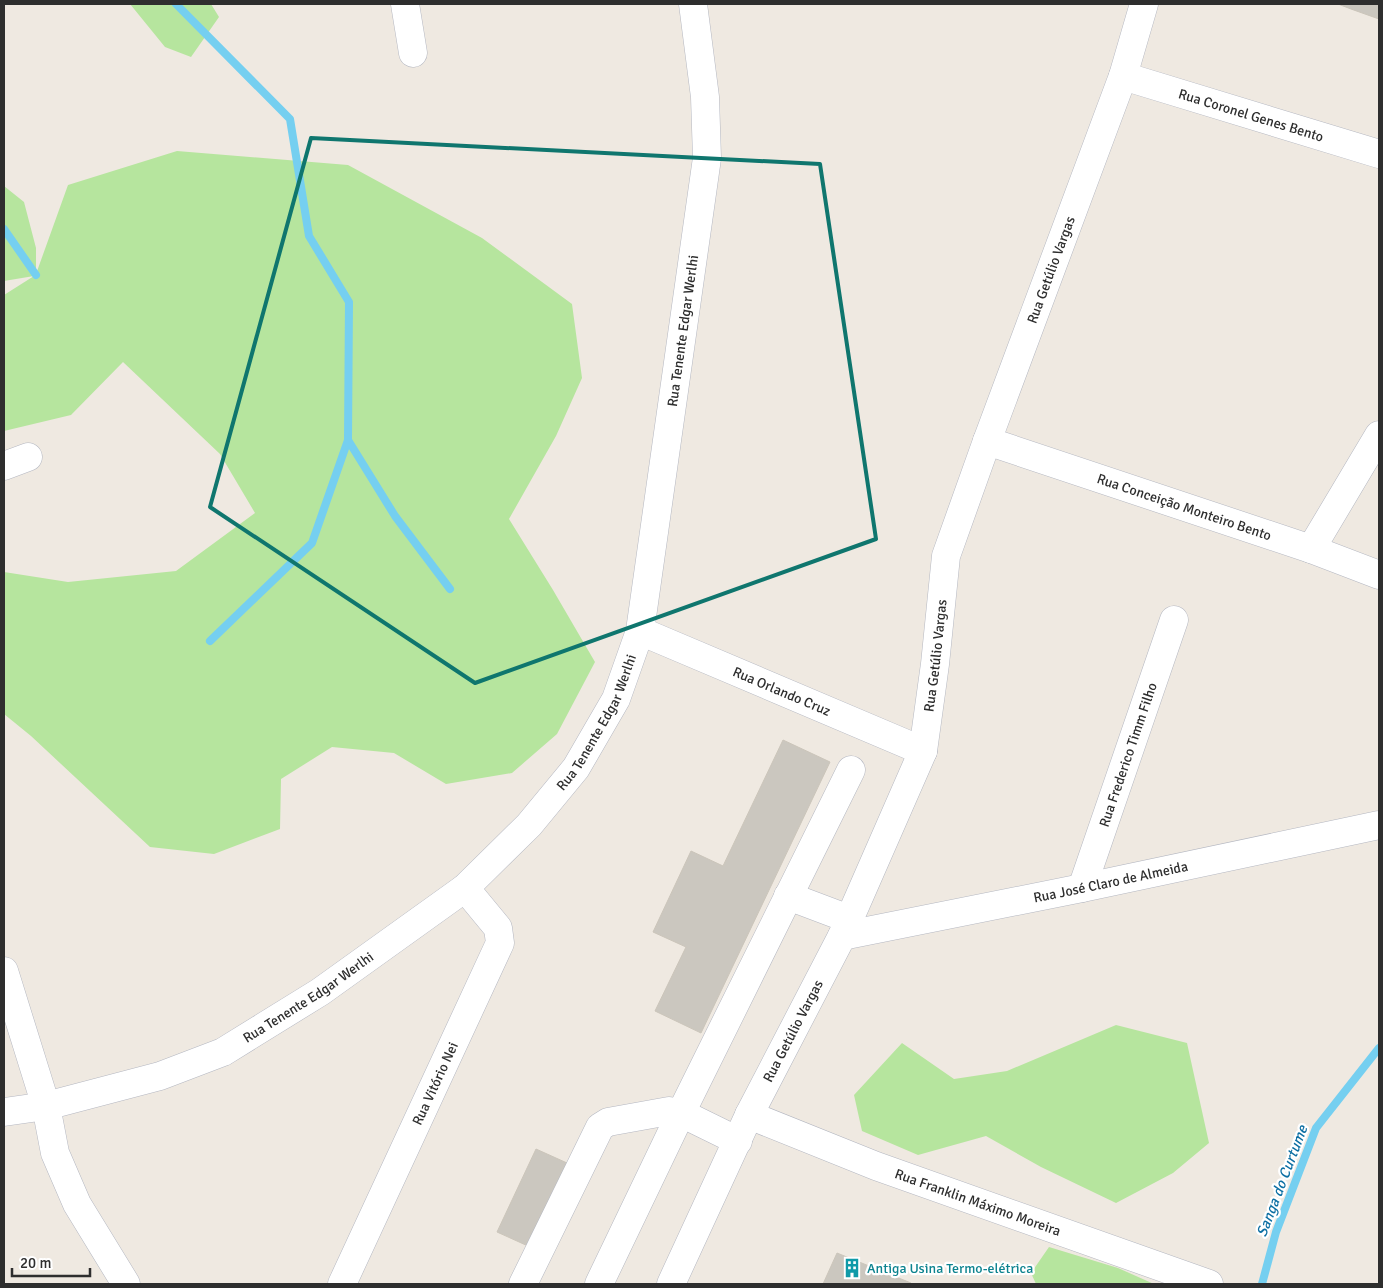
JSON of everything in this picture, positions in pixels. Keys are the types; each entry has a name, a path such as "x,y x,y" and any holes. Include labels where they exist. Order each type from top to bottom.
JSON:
{"street":[{"path":"405,4 412,53"},
{"name":"Rua Tenente Edgar Werlhi","path":"4,1112 46,1106 160,1076 223,1052 320,992 465,888 529,825 576,768 616,699 640,631 708,158 705,97 693,4"},
{"name":"Rua Getúlio Vargas","path":"671,1284 749,1115 845,927 923,751 935,664 946,556 1123,76 1144,4"},
{"name":"Rua Coronel Genes Bento","path":"1123,76 1379,154"},
{"path":"1312,549 1379,435"},
{"name":"Rua Conceição Monteiro Bento","path":"987,441 1312,549 1379,575"},
{"name":"Rua Frederico Timm Filho","path":"1082,888 1174,620"},
{"name":"Rua Orlando Cruz","path":"640,631 923,751"},
{"path":"599,1284 850,770"},
{"name":"Rua José Claro de Almeida","path":"845,927 1082,888 1379,825"},
{"name":"Rua Vitório Nei","path":"342,1284 500,943 498,928 465,888"},
{"path":"788,896 845,927"},
{"path":"4,971 46,1106 55,1153 77,1204 126,1284"},
{"path":"523,1284 600,1127 608,1122 669,1111 681,1113 738,1141"},
{"name":"Rua Franklin Máximo Moreira","path":"749,1115 876,1166 1210,1284"}],"highlighted area":[{"path":"311,138 820,164 876,539 475,683 210,507"}],"green space":[{"path":"130,4 211,4 219,17 191,57 165,47"},
{"path":"177,151 348,165 482,238 572,304 582,378 556,436 509,519 595,662 557,734 512,773 446,784 394,753 332,747 281,779 280,829 214,854 150,847 31,736 4,714 4,572 68,582 176,571 255,513 220,454 123,362 71,415 4,431 4,295 34,276 4,281 4,186 24,202 36,248 36,274 68,185"},
{"path":"1116,1025 1187,1043 1209,1143 1173,1173 1116,1203 1041,1167 986,1136 918,1155 862,1131 854,1095 902,1043 954,1079 1007,1071"},
{"path":"1049,1247 1118,1268 1154,1284 1036,1284 1031,1273"}],"building":[{"path":"1338,4 1379,4 1379,19 1351,9"},
{"path":"783,740 830,762 701,1033 655,1011 686,947 653,932 691,851 723,866"},
{"path":"536,1149 567,1163 528,1246 497,1232"},
{"name":"Antiga Usina Termo-elétrica","path":"837,1253 911,1283 823,1284"}],"waterway":[{"path":"176,4 290,119 309,236 349,302 348,440 312,543 210,641"},
{"path":"4,229 36,275"},
{"path":"348,440 395,516 450,589"},
{"name":"Sanga do Curtume","path":"1262,1284 1276,1232 1316,1128 1379,1048"}],"place":[{"name":"Antiga Usina Termo-elétrica","path":"852,1268"}]}
